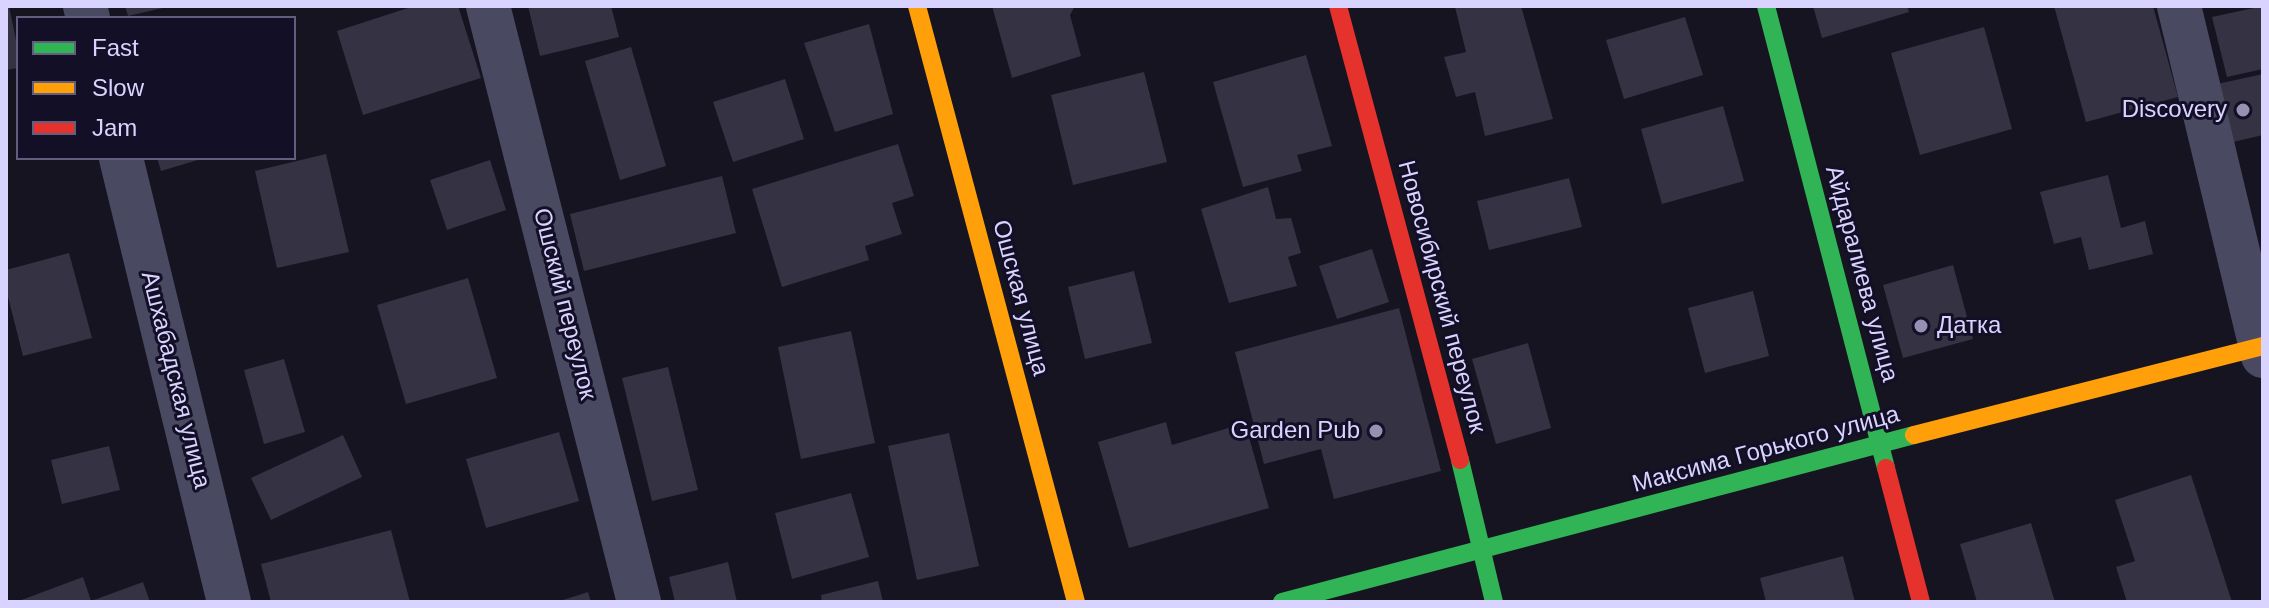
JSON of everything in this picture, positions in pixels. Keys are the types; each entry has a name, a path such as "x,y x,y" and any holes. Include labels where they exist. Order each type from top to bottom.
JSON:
{"street":[{"name":"Ошский переулок","path":"488,6 639,602"},
{"name":"Ошская улица","path":"917,6 1076,602"},
{"name":"Новосибирский переулок","path":"1338,6 1494,602"},
{"name":"Айдаралиева улица","path":"1766,6 1921,602"},
{"path":"2179,6 2262,350"},
{"name":"Ашхабадская улица","path":"121,160 229,602"},
{"name":"Максима Горького улица","path":"1282,602 1881,444 2262,350"}],"building":[{"path":"6,6 9,6 16,40 16,68 6,70"},
{"path":"125,6 166,6 167,7 128,16"},
{"path":"414,6 458,6 481,78 363,115 337,31"},
{"path":"528,6 611,6 619,37 540,56"},
{"path":"992,6 1075,6 1070,15 1081,56 1012,78"},
{"path":"1521,6 1553,119 1485,136 1475,92 1456,97 1444,57 1466,52 1455,7"},
{"path":"1813,6 1907,6 1909,12 1822,38"},
{"path":"2054,6 2153,6 2178,97 2086,122"},
{"path":"2263,6 2263,69 2227,77 2212,17"},
{"path":"1685,17 1703,75 1624,99 1606,40"},
{"path":"869,24 893,114 835,132 804,43"},
{"path":"1984,27 2012,129 1920,155 1891,53"},
{"path":"631,47 666,166 620,180 585,61"},
{"path":"1306,55 1332,146 1297,155 1302,171 1243,187 1213,82"},
{"path":"1144,72 1167,162 1073,185 1051,95"},
{"name":"Discovery","path":"2263,74 2263,135 2229,143 2217,84"},
{"path":"785,79 804,139 733,162 713,102"},
{"path":"1723,106 1744,181 1662,204 1641,129"},
{"path":"898,144 914,196 892,203 902,234 865,246 869,260 782,287 752,189"},
{"path":"326,154 349,252 277,268 255,171"},
{"path":"158,160 198,160 161,171"},
{"path":"490,160 506,210 447,230 430,180"},
{"path":"2108,175 2121,228 2145,221 2153,254 2089,270 2081,237 2054,244 2040,192"},
{"path":"722,176 736,233 584,271 570,214"},
{"path":"1569,178 1582,227 1489,250 1477,201"},
{"path":"1268,187 1276,219 1291,218 1301,253 1288,257 1297,286 1229,303 1201,209"},
{"path":"1372,249 1389,302 1337,319 1319,266"},
{"path":"69,253 92,338 23,356 6,289 6,270"},
{"path":"1953,265 1973,339 1903,358 1883,285"},
{"path":"1134,271 1152,343 1085,359 1068,287"},
{"path":"468,278 497,378 406,404 377,305"},
{"path":"1753,291 1769,356 1705,373 1688,308"},
{"path":"1399,308 1441,471 1334,499 1321,449 1264,464 1235,352"},
{"path":"851,331 875,443 801,459 778,347"},
{"path":"1528,343 1551,428 1496,444 1472,359"},
{"path":"284,359 305,432 264,444 244,370"},
{"path":"668,367 698,490 652,501 622,378"},
{"path":"1166,422 1172,445 1245,423 1269,508 1129,548 1098,442"},
{"path":"559,432 579,501 486,528 466,459"},
{"path":"949,433 979,566 917,580 888,446"},
{"path":"343,435 362,477 271,520 251,478"},
{"path":"109,446 120,490 62,504 51,460"},
{"path":"2191,475 2232,602 2127,602 2116,567 2135,561 2115,500"},
{"path":"851,493 869,557 792,579 775,513"},
{"path":"2031,523 2055,602 1977,602 1960,544"},
{"path":"391,530 410,602 271,602 261,564"},
{"path":"1843,556 1855,602 1766,602 1760,578"},
{"path":"728,562 737,602 675,602 669,577"},
{"path":"83,577 91,601 143,582 150,602 16,602"},
{"path":"878,581 883,602 822,602 821,595"},
{"path":"588,592 591,602 560,602 560,601"}],"traffic: fast":[{"path":"1766,6 1886,468"},
{"path":"1282,602 1914,435"},
{"path":"1460,460 1494,602"}],"traffic: slow":[{"path":"917,6 1076,602"},
{"path":"1914,435 2263,346"}],"traffic: jam":[{"path":"1338,6 1460,460"},
{"path":"1886,468 1921,602"}],"place":[{"name":"Discovery","path":"2243,110"},
{"name":"Датка","path":"1921,326"},
{"name":"Garden Pub","path":"1376,431"}]}
